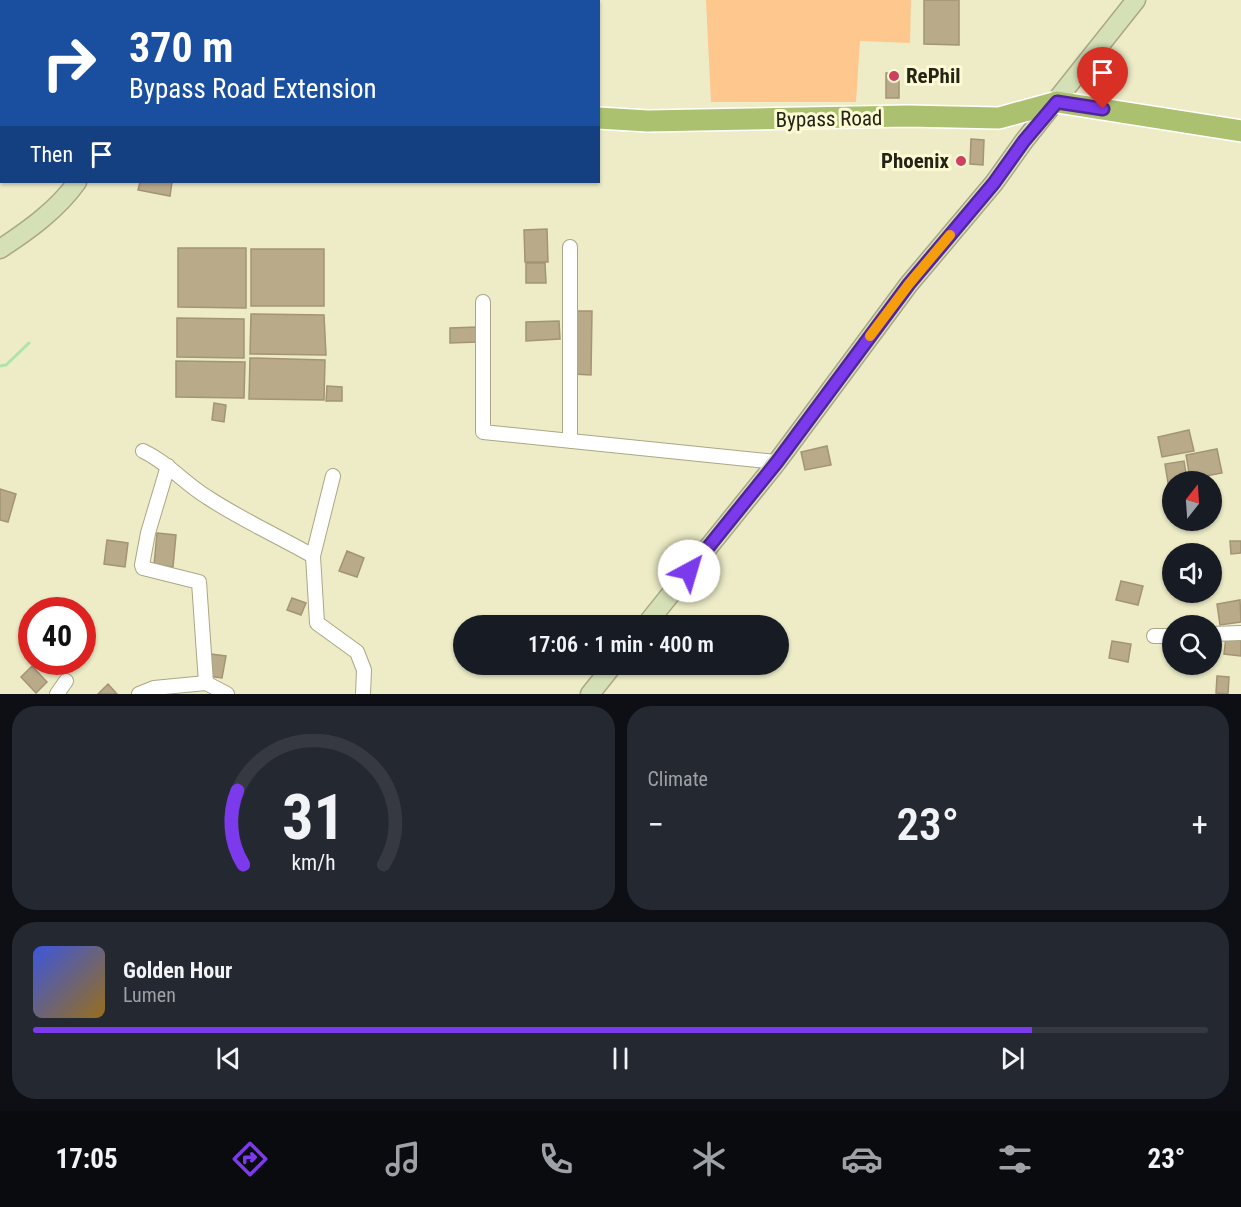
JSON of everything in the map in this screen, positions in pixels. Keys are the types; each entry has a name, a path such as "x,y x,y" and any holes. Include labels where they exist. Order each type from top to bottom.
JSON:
{"main road":[{"name":"Bypass Road","path":"600,118 648,122 908,116 999,118 1057,102"},
{"path":"1057,102 1241,131"}],"street":[{"path":"654,615 777,462 909,284 994,183 1024,141 1136,0"},
{"path":"0,249 32,228 66,197 76,183"},
{"path":"570,247 570,441"},
{"path":"483,303 483,432 777,462"},
{"path":"143,451 158,458 207,498 313,556"},
{"path":"168,466 148,533 142,565 143,568 199,582 206,683"},
{"path":"333,476 313,556 317,623 357,652 364,670 363,694"},
{"path":"1222,634 1241,633"},
{"path":"1154,636 1162,636"},
{"path":"590,694 605,675"},
{"path":"139,694 154,688 206,683 227,694"}],"shaded area":[{"path":"706,0 911,0 910,43 860,41 856,102 711,102"}],"building":[{"path":"924,0 959,0 959,45 924,44"},
{"path":"886,73 899,73 899,98 886,98"},
{"path":"971,139 984,140 983,165 970,164"},
{"path":"140,183 172,183 170,196 138,190"},
{"path":"547,229 548,262 525,262 524,230"},
{"path":"178,248 246,248 246,308 178,307"},
{"path":"251,249 324,249 324,306 251,306"},
{"path":"526,263 545,263 546,283 526,283"},
{"path":"574,311 592,311 591,375 573,374"},
{"path":"251,314 324,315 326,355 250,354"},
{"path":"177,318 244,319 244,358 177,357"},
{"path":"559,321 560,339 526,341 526,322"},
{"path":"477,327 477,342 450,343 450,328"},
{"path":"250,358 325,360 324,400 249,399"},
{"path":"176,361 245,362 244,398 176,397"},
{"path":"327,386 342,387 342,401 326,401"},
{"path":"214,403 226,405 224,422 212,420"},
{"path":"1189,430 1194,451 1162,457 1158,437"},
{"path":"827,446 831,465 805,470 801,452"},
{"path":"1217,449 1222,471 1189,471 1186,455"},
{"path":"1184,461 1186,471 1166,471 1165,464"},
{"path":"0,489 16,494 8,522 0,520"},
{"path":"157,533 176,535 173,567 154,565"},
{"path":"107,540 128,543 125,567 104,564"},
{"path":"1230,541 1241,541 1241,553 1231,554"},
{"path":"347,551 364,558 357,577 339,571"},
{"path":"1121,581 1143,586 1138,605 1116,600"},
{"path":"292,598 306,603 301,615 287,610"},
{"path":"1240,600 1241,622 1222,625 1222,615 1219,615 1217,604"},
{"path":"1226,637 1241,638 1241,656 1224,654"},
{"path":"1112,641 1131,644 1128,662 1109,658"},
{"path":"211,654 226,656 222,678 208,676"},
{"path":"40,675 47,682 36,693 21,677"},
{"path":"1217,676 1229,677 1228,694 1216,693"},
{"path":"108,684 117,694 98,694"}],"waterway":[{"path":"0,366 6,365 29,343"}],"slow traffic":[{"path":"870,336 950,235"}],"place":[{"name":"RePhil","path":"894,76"},
{"name":"Phoenix","path":"961,161"}],"route":[{"path":"689,571 777,462 909,284 994,183 1024,141 1057,102 1103,109"}]}
